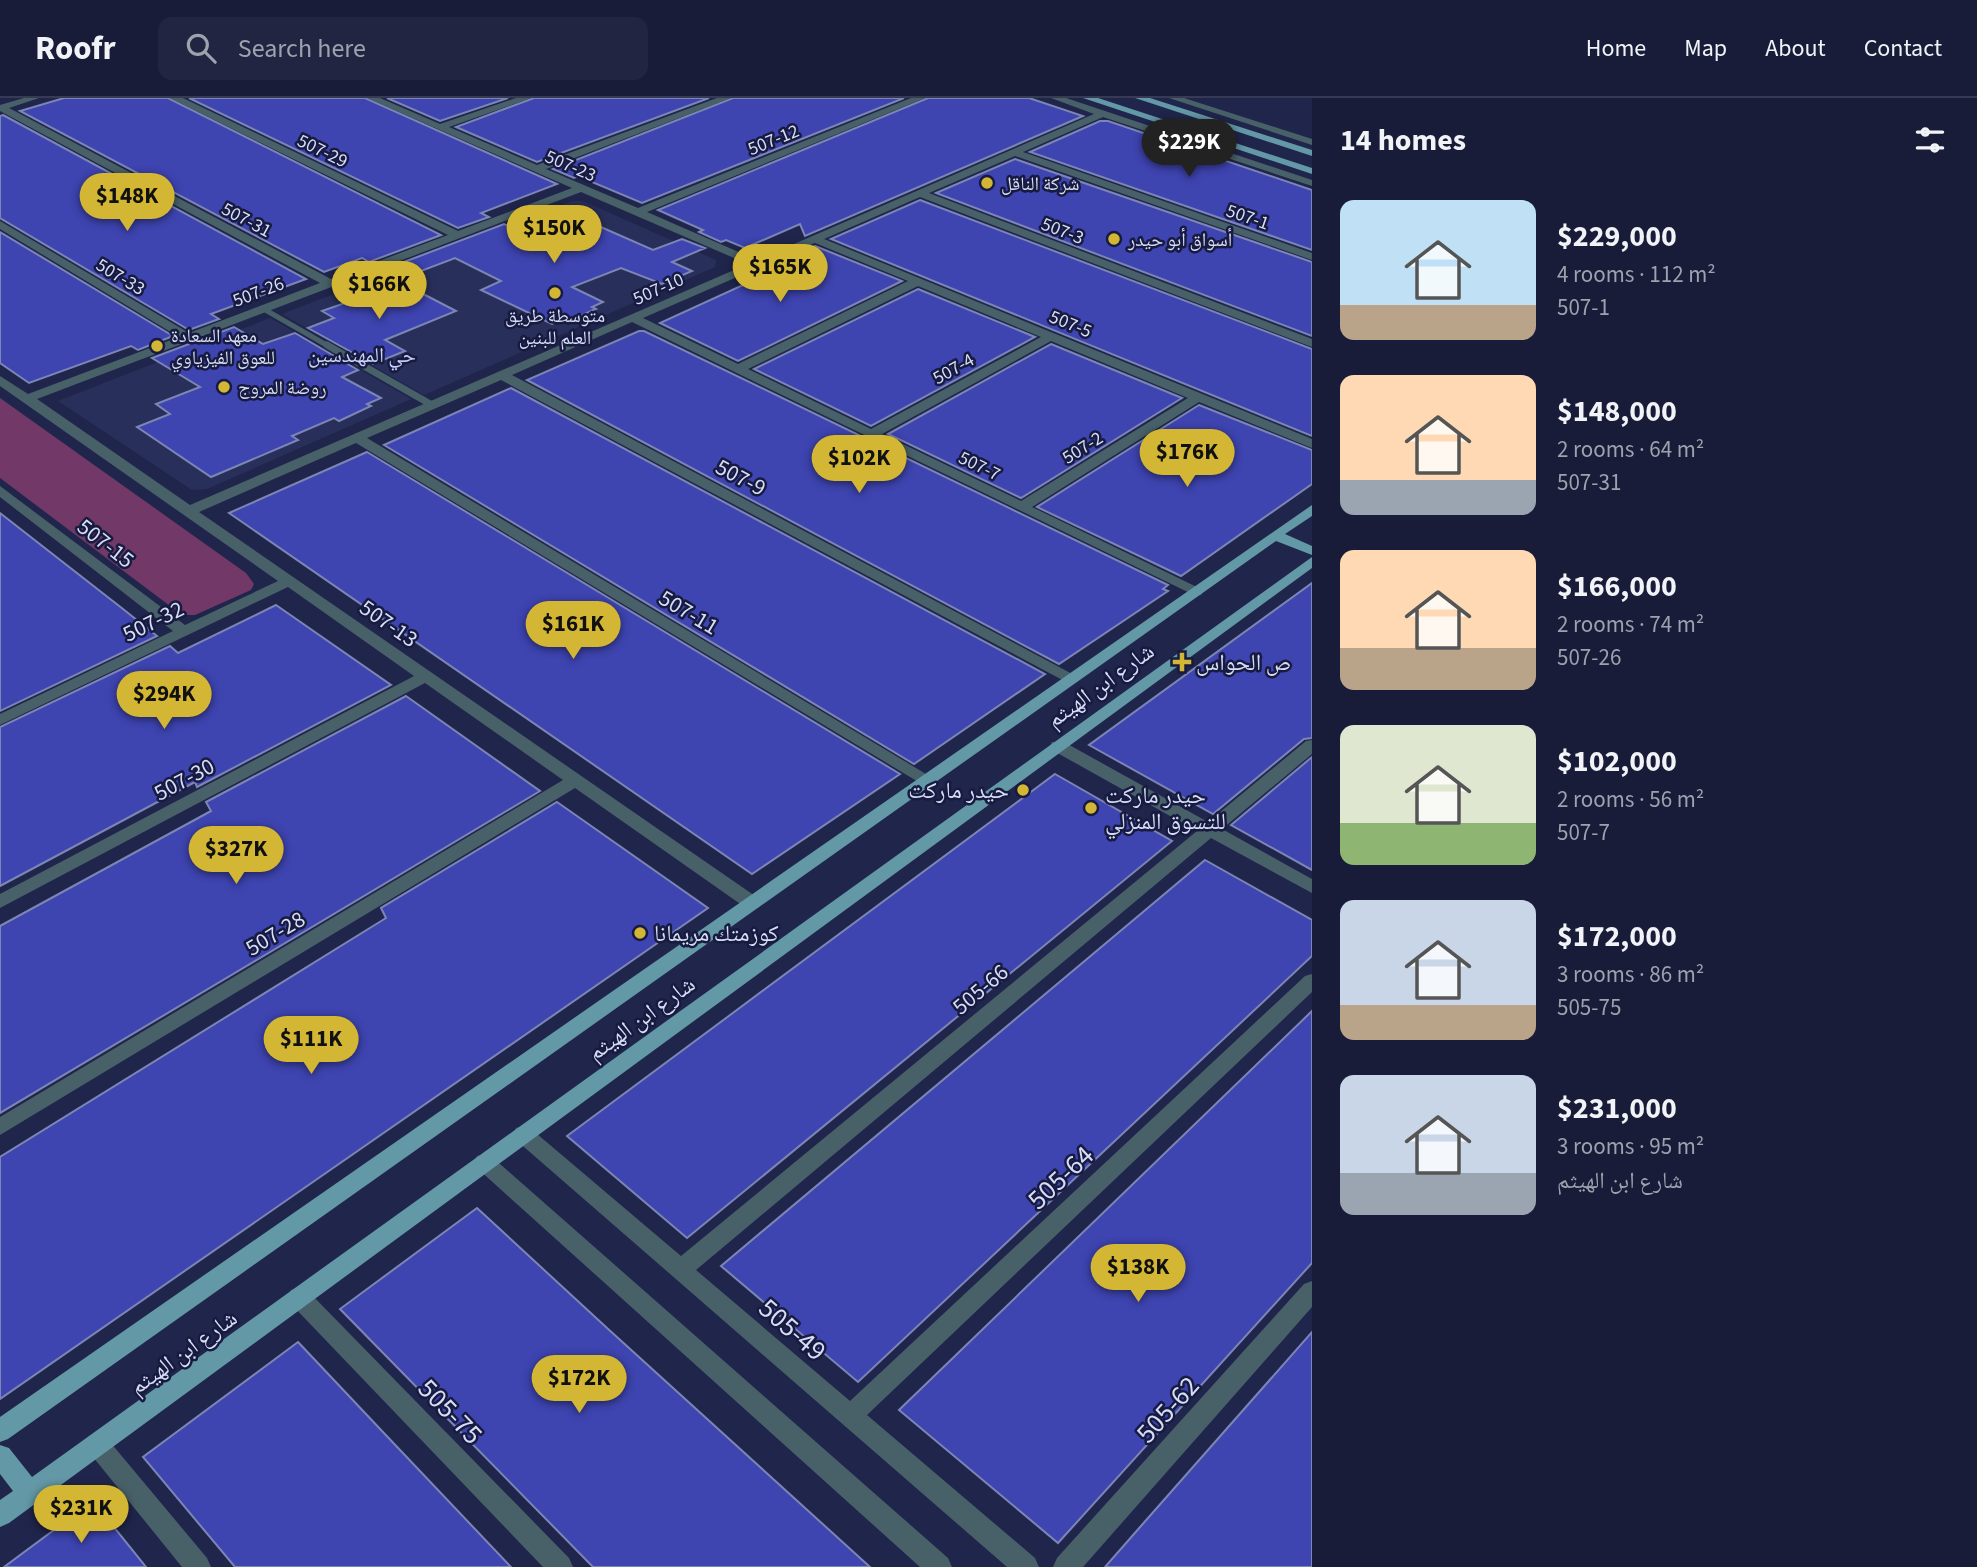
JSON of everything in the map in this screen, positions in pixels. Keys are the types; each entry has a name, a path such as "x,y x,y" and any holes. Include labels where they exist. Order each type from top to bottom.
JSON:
{"main road":[{"path":"1088,98 1312,171"},
{"path":"1140,98 1312,153"},
{"name":"شارع ابن الهيثم","path":"0,1431 1312,509"},
{"path":"1275,535 1312,551"},
{"name":"شارع ابن الهيثم","path":"0,1515 1312,561"},
{"path":"0,1456 30,1493"}],"street":[{"path":"0,108 34,98"},
{"name":"507-29","path":"175,98 456,234"},
{"name":"507-23","path":"372,98 758,264"},
{"path":"440,127 526,98"},
{"path":"537,169 726,98"},
{"name":"507-12","path":"638,212 920,98"},
{"path":"1056,98 1312,183"},
{"path":"1174,98 1312,142"},
{"name":"507-31","path":"0,108 329,283"},
{"name":"507-10","path":"188,511 1102,114"},
{"name":"507-1","path":"1014,152 1312,257"},
{"name":"507-26","path":"26,399 581,188"},
{"name":"507-3","path":"919,193 1312,344"},
{"name":"507-33","path":"0,224 188,337"},
{"name":"507-5","path":"815,239 1312,444"},
{"path":"738,369 919,281"},
{"name":"507-7","path":"633,318 1196,592"},
{"name":"507-4","path":"873,434 1051,336"},
{"name":"507-9","path":"502,375 1070,680"},
{"name":"507-13","path":"0,380 752,903"},
{"name":"507-2","path":"1022,507 1198,397"},
{"name":"507-11","path":"357,438 925,781"},
{"name":"507-15","path":"1,490 184,632"},
{"name":"507-32","path":"0,720 289,581"},
{"name":"507-30","path":"0,902 426,676"},
{"name":"505-66","path":"680,1270 1312,745"},
{"path":"1058,746 1312,887"},
{"name":"507-28","path":"0,1128 575,780"},
{"name":"505-64","path":"849,1417 1312,981"},
{"name":"505-49","path":"523,1135 1026,1567"},
{"path":"484,1162 939,1567"},
{"name":"505-62","path":"1066,1567 1312,1291"},
{"name":"505-75","path":"299,1297 560,1567"},
{"path":"97,1444 198,1567"}],"lane":[{"path":"262,308 432,405"}],"shaded area":[{"path":"572,201 583,201 716,260 715,267 424,395 282,314"},
{"path":"270,318 411,399 207,489 192,490 58,401"},
{"path":"0,398 246,573 254,584 251,590 195,615 182,615 0,478"}],"building":[{"path":"64,98 168,98 441,235 369,262 362,258 324,272 20,111"},
{"path":"189,98 365,98 557,184 481,213 489,217 458,228"},
{"path":"387,98 508,98 440,121"},
{"path":"534,98 709,98 537,162 456,127"},
{"path":"733,98 904,98 642,203 578,176 574,178 553,169"},
{"path":"928,98 1029,98 1083,116 805,236 800,224 745,248 726,240 721,242 699,232 703,230 658,210"},
{"path":"3,115 306,279 211,314 219,319 189,330 0,218 0,116"},
{"path":"1100,121 1108,121 1312,190 1312,250 1030,152"},
{"path":"1015,159 1312,262 1312,336 936,193"},
{"path":"920,200 1312,349 1312,436 831,239"},
{"path":"578,217 653,250 682,239 705,248 672,262 692,271 662,284 621,268 572,287 603,302 592,307 596,309 569,321 564,319 552,324 481,290 501,281 455,258 400,279 383,270 504,224 530,236"},
{"path":"0,232 173,336 138,350 131,346 29,383 0,363"},
{"path":"815,246 902,281 738,361 660,323 813,253 810,248"},
{"path":"402,283 456,311 385,340 405,351 373,364 308,328 334,318 322,311"},
{"path":"918,289 1035,337 871,426 754,369"},
{"path":"234,327 263,344 295,333 358,370 342,377 381,398 367,404 371,406 339,421 334,418 292,436 298,440 211,477 137,427 170,414 156,404 200,387 152,358"},
{"path":"644,331 1168,585 1163,589 1168,591 1059,664 527,380"},
{"path":"1051,344 1182,398 1021,498 888,434"},
{"path":"511,388 1045,674 914,764 384,445"},
{"path":"1199,405 1312,450 1312,484 1181,576 1037,507"},
{"path":"367,452 900,774 752,874 229,513"},
{"path":"0,513 123,609 157,636 0,711"},
{"path":"1312,583 1312,738 1304,739 1213,814 1089,745"},
{"path":"276,605 391,685 197,787 195,782 0,886 0,727 170,646 178,653"},
{"path":"406,696 540,791 0,1113 0,926 211,811 206,802"},
{"path":"1312,757 1312,870 1231,825"},
{"path":"1055,774 1172,841 687,1238 567,1136"},
{"path":"557,802 708,908 0,1399 0,1157 386,918 381,908"},
{"path":"1205,860 1312,920 1312,956 858,1382 721,1266"},
{"path":"1312,1011 1312,1263 1058,1543 899,1410"},
{"path":"477,1208 870,1567 593,1567 340,1309"},
{"path":"1312,1332 1312,1567 1105,1567 1141,1526"},
{"path":"298,1342 511,1567 235,1567 143,1457"},
{"path":"93,1501 146,1567 4,1567"}],"place":[{"name":"شركة الناقل","path":"987,183"},
{"name":"أسواق أبو حيدر","path":"1114,239"},
{"name":"متوسطة طريق العلم للبنين","path":"555,293"},
{"name":"معهد السعادة للعوق الفيزياوي","path":"157,346"},
{"name":"روضة المروج","path":"224,387"},
{"name":"ص الحواس","path":"1182,662"},
{"name":"حيدر ماركت","path":"1023,790"},
{"name":"حيدر ماركت للتسوق المنزلي","path":"1091,808"},
{"name":"كوزمتك مريمانا","path":"640,933"}],"district":[{"name":"حي المهندسين","path":"362,355"}]}
